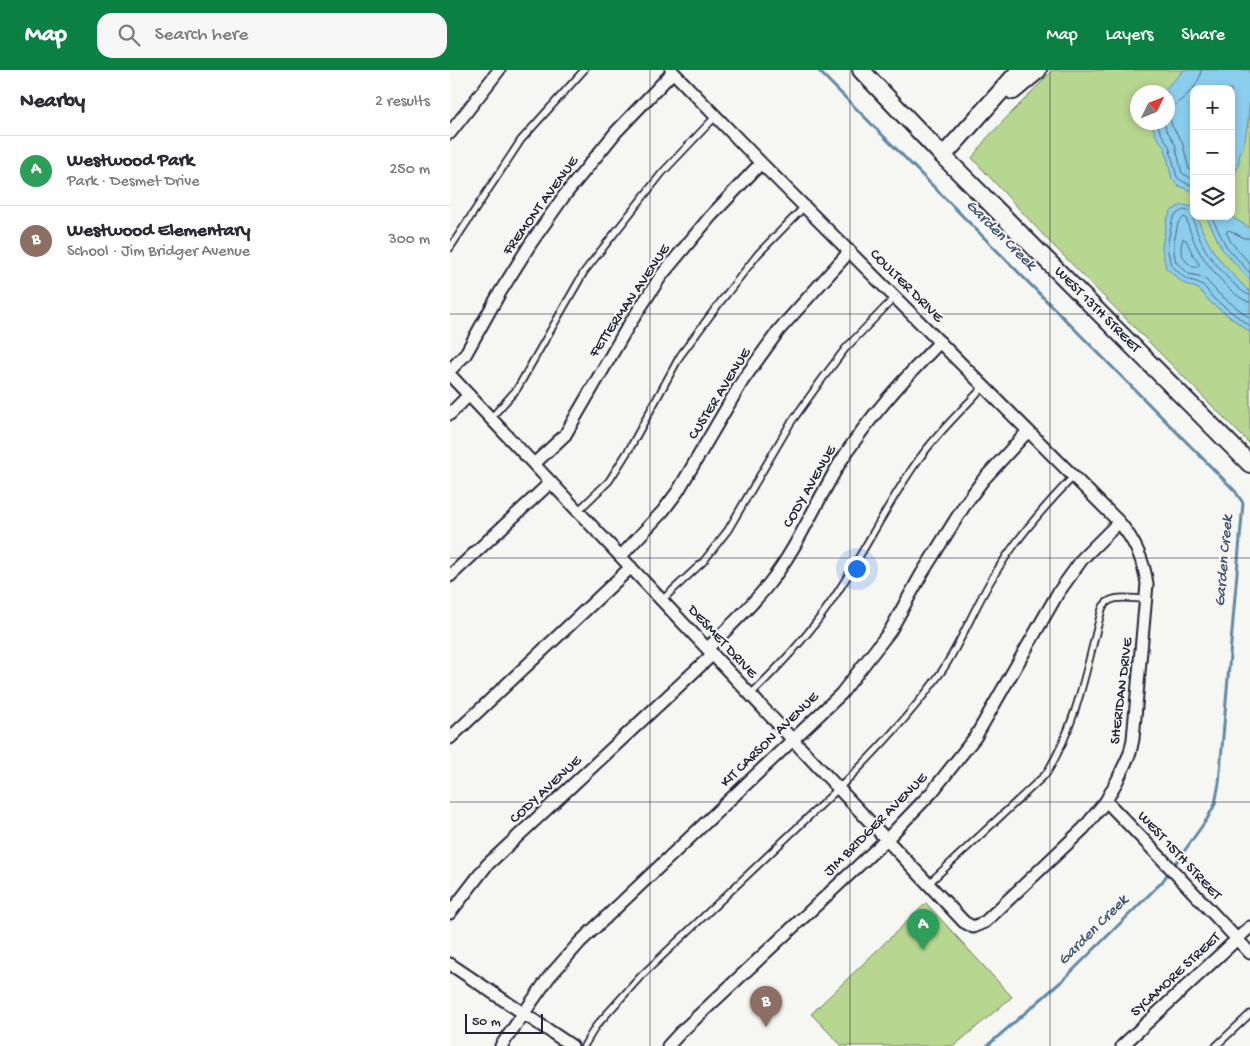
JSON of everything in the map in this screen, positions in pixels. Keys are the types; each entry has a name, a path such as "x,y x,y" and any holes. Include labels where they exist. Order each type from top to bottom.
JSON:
{"main road":[{"name":"WEST 13TH STREET","path":"861,70 943,156 1250,464"},
{"path":"943,156 1020,70"},
{"path":"970,125 1038,70"}],"street":[{"path":"450,133 499,70"},
{"name":"COULTER DRIVE","path":"672,71 761,163 896,296 1119,522"},
{"name":"FREMONT AVENUE","path":"450,370 465,354 530,243 564,196 616,132 672,71"},
{"name":"FETTERMAN AVENUE","path":"534,464 565,435 627,328 661,276 715,211 761,163"},
{"name":"CUSTER AVENUE","path":"621,556 664,511 678,491 743,380 769,344 811,292 850,251"},
{"name":"CODY AVENUE","path":"450,913 487,865 710,651 768,586 797,541 841,462 862,431 901,382 940,342"},
{"name":"DESMET DRIVE","path":"450,375 964,922 974,927"},
{"path":"450,414 470,396"},
{"name":"KIT CARSON AVENUE","path":"501,1046 549,977 580,942 841,694 890,631 921,575 966,503 989,473 1028,431"},
{"path":"450,576 551,482"},
{"name":"SHERIDAN DRIVE","path":"974,927 985,922 1084,828 1106,801 1122,770 1133,739 1147,584 1141,557 1129,534 1119,522"},
{"name":"JIM BRIDGER AVENUE","path":"668,1046 887,839 927,798 976,736 1058,593 1083,558 1119,522"},
{"path":"450,738 631,567"},
{"name":"WEST 15TH STREET","path":"1106,801 1164,860 1250,953"},
{"name":"SYCAMORE STREET","path":"1122,1046 1250,927"},
{"path":"450,964 572,1046"}],"lane":[{"path":"450,248 521,140 584,70"},
{"path":"491,418 517,389 584,272 662,173 716,116"},
{"path":"578,511 609,481 630,448 680,356 758,254 805,206"},
{"path":"662,600 703,562 728,530 790,424 810,396 845,349 896,296"},
{"path":"751,694 782,664 811,630 836,596 884,513 914,466 930,444 984,386"},
{"path":"584,1046 596,1026 641,976 868,760 903,721 942,670 964,635 992,579 1007,554 1050,500 1073,477"},
{"path":"928,884 1046,774 1069,730 1102,609 1106,601 1114,598 1146,599"},
{"path":"1216,1046 1250,1014"}],"green space":[{"path":"1053,70 1250,70 1250,444 1047,239 972,158 986,139"},
{"path":"926,903 1012,997 954,1046 842,1046 811,1014"}],"water":[{"path":"1184,70 1250,70 1247,126 1235,174 1235,85 1190,85 1190,190 1179,186 1172,179 1165,148 1154,130 1175,130 1175,85 1169,85"},
{"path":"1182,205 1190,206 1190,220 1198,220 1206,239 1218,258 1250,292 1250,332 1211,303 1199,289 1183,283 1166,268 1162,247 1167,219 1171,211"},
{"path":"1235,219 1250,228 1250,280 1222,249 1208,220"}],"waterway":[{"name":"Garden Creek","path":"818,70 1235,491 1243,503 1219,783 1215,804 1207,819 1173,867"},
{"name":"Garden Creek","path":"987,1046 1062,981 1162,882 1169,872"}],"place":[{"name":"Westwood Park","path":"923,950"},
{"name":"Westwood Elementary","path":"766,1027"}]}
